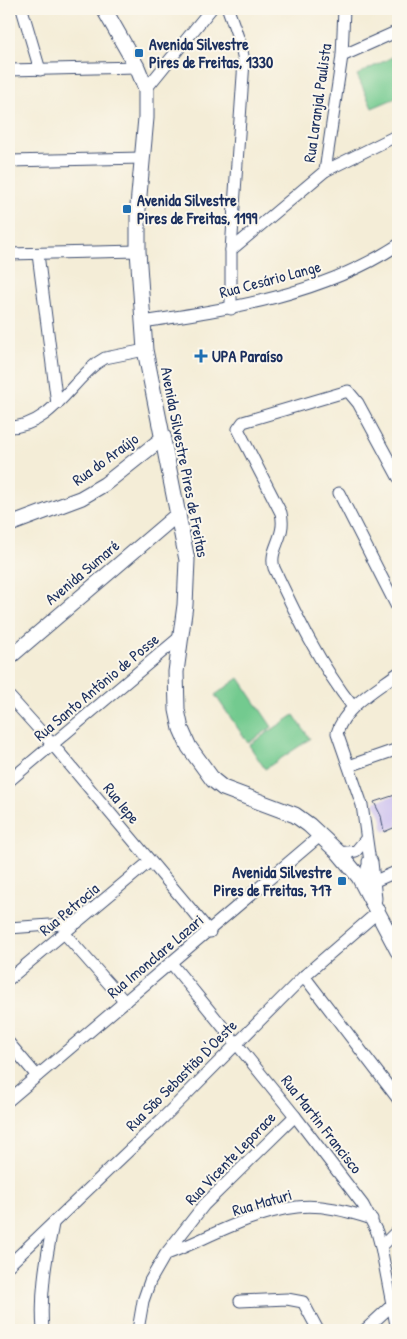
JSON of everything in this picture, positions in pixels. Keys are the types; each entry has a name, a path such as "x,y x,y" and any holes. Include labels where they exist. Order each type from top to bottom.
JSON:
{"main road":[{"name":"Avenida Silvestre Pires de Freitas","path":"104,9 137,67 146,89 138,251 145,350 164,437 187,560 187,581 176,672 177,710 181,730 198,762 213,780 224,788 294,815 321,835 365,880"},
{"path":"370,862 365,880 398,951"}],"street":[{"path":"22,9 40,70"},
{"path":"146,89 211,9"},
{"path":"228,9 241,46 244,61 231,250 231,309"},
{"name":"Rua Laranjal Paulista","path":"231,250 325,171 342,56 344,9"},
{"path":"342,56 398,31"},
{"path":"9,70 137,67"},
{"path":"325,171 398,135"},
{"path":"9,161 142,158"},
{"name":"Rua Cesário Lange","path":"142,322 231,309 305,288 353,272 398,246"},
{"path":"9,254 138,251"},
{"path":"38,254 57,404"},
{"path":"9,427 34,422 57,404 97,363 105,358 145,350"},
{"path":"353,708 336,685 312,645 274,568 272,556 283,528 281,513 238,429 243,422 339,393 350,392 398,476"},
{"name":"Rua do Araújo","path":"9,525 81,498 105,484 164,437"},
{"path":"339,493 398,606"},
{"name":"Avenida Sumaré","path":"9,658 179,513"},
{"name":"Rua Santo Antônio de Posse","path":"9,782 181,636"},
{"path":"370,862 365,840 362,806 350,766 337,733 343,719 353,708 398,673"},
{"name":"Rua Iepe","path":"9,696 53,745 149,862 210,932"},
{"path":"350,766 398,749"},
{"name":"Rua Imonclare Lazari","path":"9,1100 170,963 210,932 321,835"},
{"path":"339,853 356,851 365,840"},
{"name":"Rua Petrocia","path":"9,979 149,862"},
{"path":"365,880 398,871"},
{"name":"Rua São Sebastião D'Oeste","path":"9,1265 163,1118 236,1042 376,907"},
{"path":"9,928 77,923"},
{"path":"65,934 125,1002"},
{"name":"Rua Martin Francisco","path":"170,963 295,1116 358,1197 372,1219 381,1247 397,1330"},
{"path":"304,976 398,1099"},
{"path":"9,1043 37,1076"},
{"name":"Rua Vicente Leporace","path":"138,1330 143,1301 150,1281 165,1255 204,1205 295,1116"},
{"name":"Rua Maturi","path":"165,1255 248,1220 296,1207 316,1206 344,1210 372,1219"},
{"path":"43,1330 41,1305 53,1224"},
{"path":"381,1247 398,1230"},
{"path":"240,1301 287,1300 303,1302 318,1330"},
{"path":"365,1330 392,1305"}],"green space":[{"path":"398,54 398,97 372,108 357,75"},
{"path":"239,678 272,727 248,743 215,695"},
{"path":"294,715 310,739 265,769 249,745"}],"building":[{"path":"398,794 398,826 384,832 381,816 374,802"}],"place":[{"name":"Avenida Silvestre Pires de Freitas, 1330","path":"139,53"},
{"name":"Avenida Silvestre Pires de Freitas, 1199","path":"127,209"},
{"name":"UPA Paraíso","path":"201,356"},
{"name":"Avenida Silvestre Pires de Freitas, 717","path":"342,881"}]}
